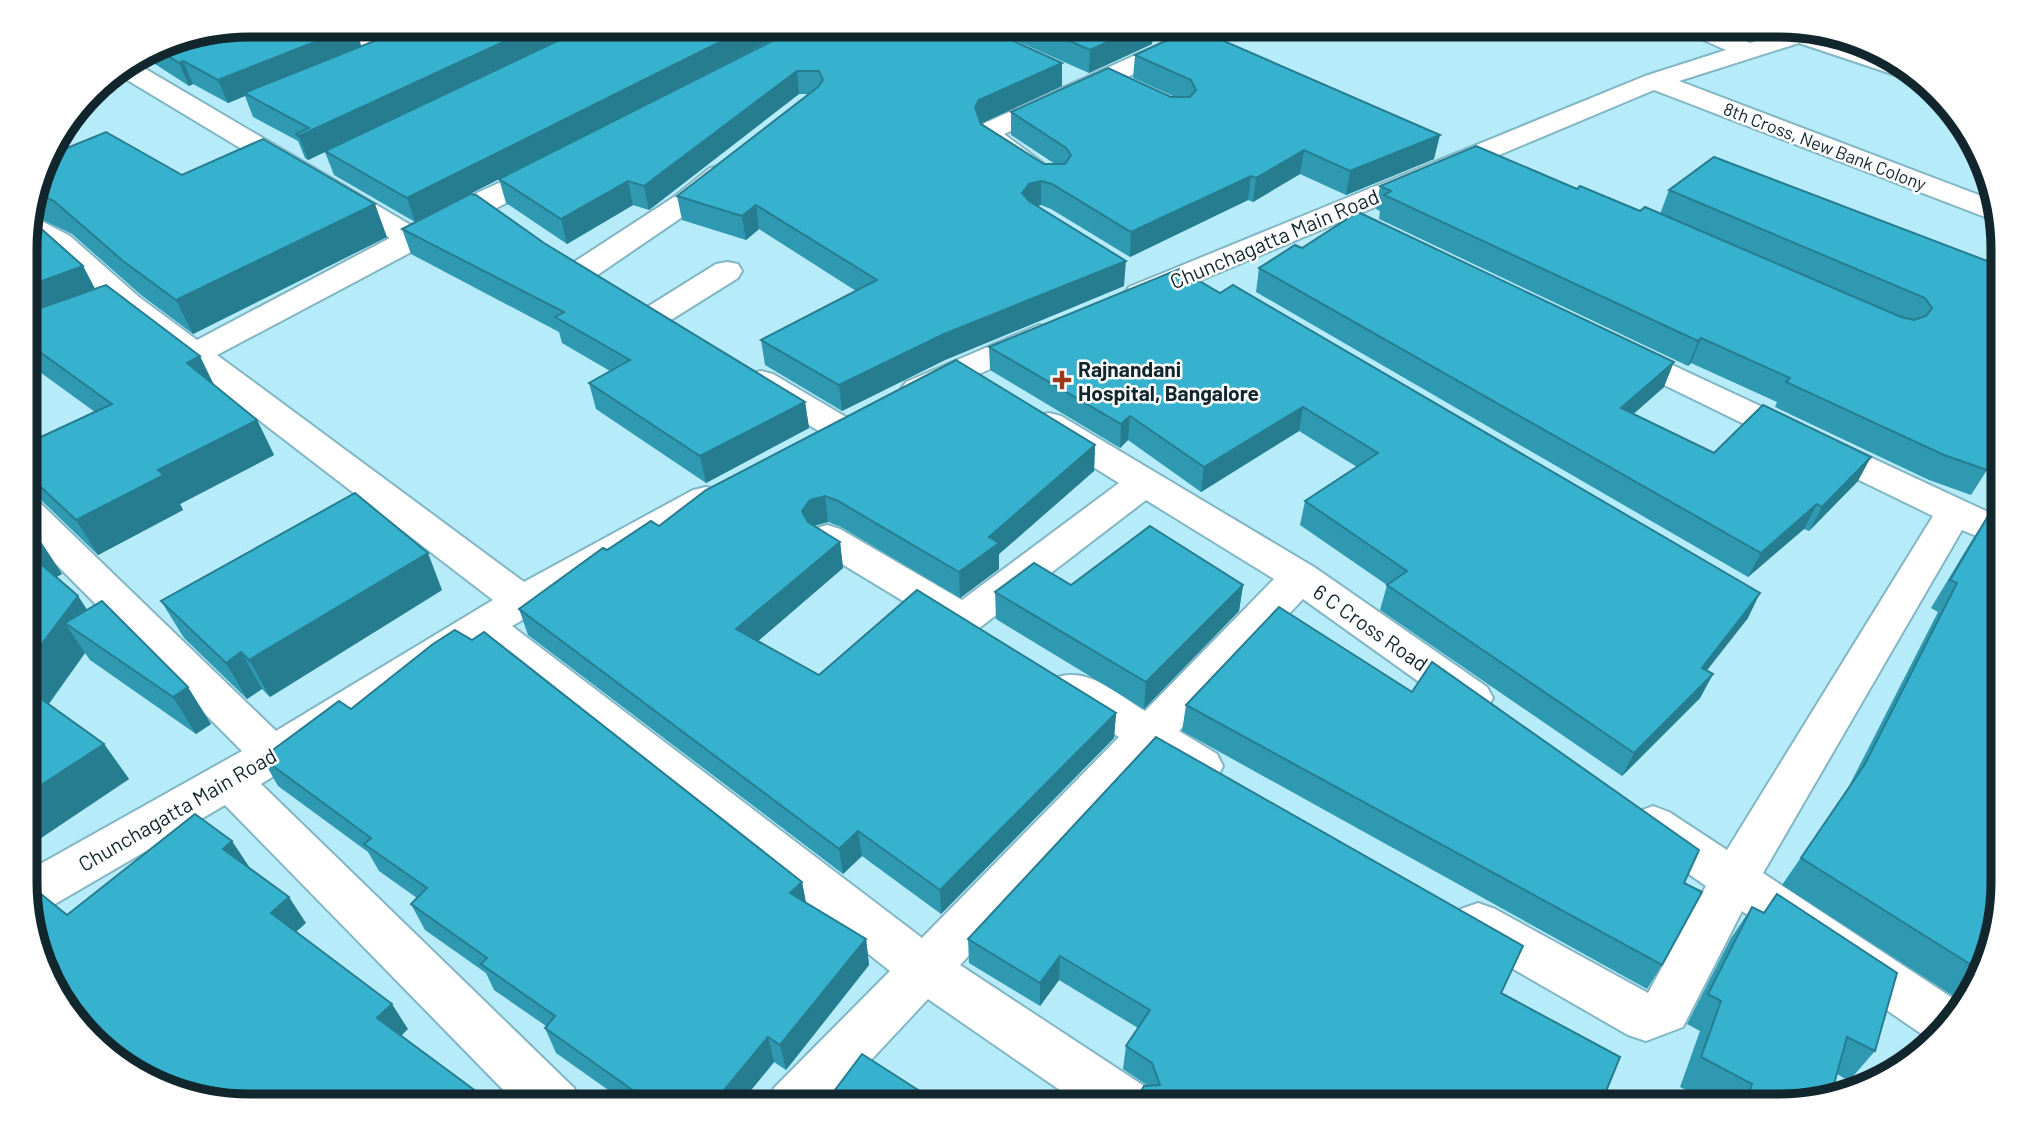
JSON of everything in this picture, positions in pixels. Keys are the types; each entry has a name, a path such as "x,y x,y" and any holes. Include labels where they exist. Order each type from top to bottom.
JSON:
{"street":[{"path":"366,37 388,50"},
{"path":"1187,37 1255,66"},
{"path":"1054,180 990,135 994,129 1197,37"},
{"path":"1718,37 1751,52"},
{"name":"Chunchagatta Main Road","path":"1117,303 1335,212 1462,153 1654,81 1792,38"},
{"path":"363,60 412,40"},
{"path":"1830,43 1873,59"},
{"path":"1054,70 1131,89"},
{"path":"133,71 227,116 305,175 414,237"},
{"name":"8th Cross, New Bank Colony","path":"1654,81 1987,208"},
{"path":"1462,153 1521,167"},
{"path":"195,354 460,210 477,207 572,158"},
{"path":"682,332 571,264 684,204 738,160"},
{"path":"305,175 330,163"},
{"path":"477,207 493,210 515,225"},
{"path":"1335,212 1372,230"},
{"path":"38,229 59,242 128,304 522,601"},
{"path":"1119,267 1154,288"},
{"path":"634,303 727,271"},
{"path":"1193,271 1229,292"},
{"path":"90,318 128,304"},
{"path":"803,447 958,369 1068,323"},
{"path":"1595,338 1953,513 1991,529"},
{"path":"738,367 863,416"},
{"name":"6 C Cross Road","path":"958,369 1300,577 1505,721"},
{"path":"964,619 1145,482"},
{"name":"Chunchagatta Main Road","path":"37,889 229,781 522,601 729,487"},
{"path":"1436,901 1646,1018 1665,1011 1733,881 1953,513"},
{"path":"37,522 272,754"},
{"path":"827,538 999,641"},
{"path":"805,1094 1151,737 1300,577"},
{"path":"483,626 926,970 1110,1094"},
{"path":"1046,671 1234,785"},
{"path":"229,781 543,1094"},
{"path":"1619,801 1733,881 1941,1019"}],"building":[{"path":"248,37 327,37 218,80 183,61 179,63 165,54 207,41"},
{"path":"384,37 514,37 299,136 296,134 309,128 244,93"},
{"path":"566,37 730,37 407,198 325,151"},
{"path":"780,37 1005,37 1062,63 979,100 975,107 981,124 1044,164 1065,164 1071,155 1066,148 1011,112 1108,68 1171,97 1190,97 1196,90 1191,80 1135,55 1174,37 1215,37 1440,135 1350,171 1304,150 1256,178 1251,176 1131,232 1052,184 1041,181 1029,184 1022,193 1029,201 1126,261 944,334 839,385 761,340 877,280 756,205 742,216 677,196 818,87 823,80 819,71 797,71 644,186 628,181 561,219 499,179"},
{"path":"1060,37 1119,37 1090,50"},
{"path":"106,132 182,175 263,139 375,204 176,300 123,261 54,201 44,196 62,150"},
{"path":"1476,146 1577,189 1580,186 1640,211 1645,207 1901,317 1914,320 1926,316 1932,308 1925,298 1669,190 1714,157 1991,262 1991,460 1987,470 1944,455 1786,382 1790,378 1701,338 1698,341 1384,195 1391,191 1380,186"},
{"path":"470,194 476,195 544,243 805,402 700,456 589,383 630,360 555,317 564,312 402,229"},
{"path":"1358,212 1674,362 1621,408 1714,453 1763,405 1871,457 1822,507 1817,504 1761,553 1259,268 1295,245 1302,248"},
{"path":"39,226 83,266 37,283"},
{"path":"1179,269 1220,293 1233,285 1760,593 1702,668 1713,674 1634,753 1387,585 1407,571 1305,501 1378,453 1303,407 1204,467 1130,416 1121,424 989,347"},
{"path":"106,285 200,356 187,363 257,420 158,470 164,475 76,520 37,483 37,439 112,404 37,350 37,309"},
{"path":"956,360 1095,445 989,537 999,543 959,572 838,501 825,496 810,500 802,511 808,522 840,542 736,629 819,675 917,590 1116,713 940,890 858,831 839,849 519,609 603,548 607,550 651,521 659,526 706,490"},
{"path":"355,493 428,553 249,660 241,652 226,663 161,601"},
{"path":"1991,511 1991,897 1984,937 1974,966 1801,858 1865,764 1957,583 1950,580"},
{"path":"1150,526 1243,585 1146,682 995,592 1034,563 1071,585"},
{"path":"37,561 78,596 37,650"},
{"path":"102,601 188,687 173,697 65,623"},
{"path":"1279,607 1412,692 1432,662 1699,850 1684,883 1702,892 1662,965 1186,705"},
{"path":"455,630 472,640 484,632 802,882 790,893 866,939 780,1045 768,1037 721,1094 638,1094 545,1028 555,1016 481,964 487,958 411,904 427,888 364,844 371,838 262,758 339,701 351,709 433,644"},
{"path":"37,696 104,744 37,788"},
{"path":"1156,737 1523,946 1501,993 1620,1057 1605,1094 1139,1094 1144,1086 1160,1085 1152,1063 1126,1046 1150,1010 1060,956 1040,983 968,939"},
{"path":"195,814 232,841 223,849 289,897 271,913 392,1004 377,1018 480,1094 248,1094 194,1087 167,1078 119,1051 89,1022 72,1000 53,964 44,937 38,891 67,915"},
{"path":"1777,894 1897,973 1875,1051 1847,1037 1833,1087 1794,1094 1749,1094 1752,1084 1701,1057 1721,1001 1708,994 1752,907 1764,913"},
{"path":"862,1054 924,1094 832,1094"}],"place":[{"name":"Rajnandani Hospital, Bangalore","path":"1062,380"}]}
